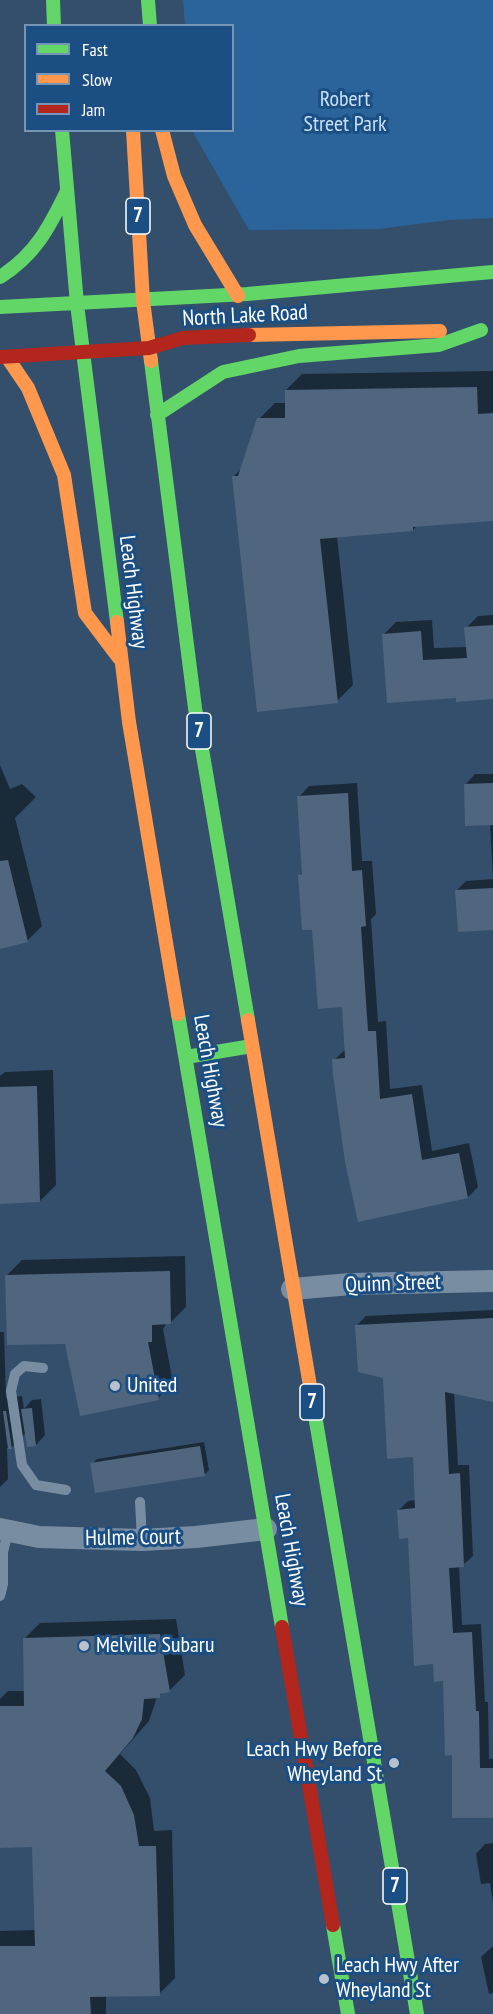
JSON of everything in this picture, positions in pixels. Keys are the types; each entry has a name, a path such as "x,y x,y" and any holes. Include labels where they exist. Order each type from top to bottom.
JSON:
{"main road":[{"path":"53,0 54,24"},
{"path":"148,0 150,24"},
{"name":"Leach Highway","path":"62,132 76,304 120,660 152,862 348,2014"},
{"name":"Leach Highway","path":"133,132 143,301 195,708 417,2014"},
{"path":"163,132 174,176 195,225 238,296"},
{"path":"0,277 26,260 40,244 68,190"},
{"name":"North Lake Road","path":"0,307 238,296 493,272"},
{"path":"157,415 223,372 299,356 439,345 487,329"},
{"name":"North Lake Road","path":"3,357 149,348 199,336 487,329"},
{"path":"3,357 28,388 64,475 85,613 120,660"},
{"path":"186,1057 252,1046"}],"street":[{"name":"Quinn Street","path":"292,1289 351,1284 493,1281"},
{"name":"Hulme Court","path":"4,1530 39,1537 142,1540 196,1538 266,1529"}],"lane":[{"path":"43,1368 24,1366 15,1374 11,1391 22,1465 36,1485 66,1490"},
{"path":"140,1502 142,1540"},
{"path":"0,1596 3,1584 4,1530"}],"green space":[{"name":"Robert Street Park","path":"183,0 493,0 493,218 449,220 379,229 249,230 194,134 194,132 234,132 234,24 185,24"}],"building":[{"path":"477,387 478,414 493,413 493,521 413,527 413,531 320,539 338,703 257,712 232,476 238,476 257,418 285,418 285,390"},
{"path":"493,625 493,699 456,702 456,698 387,703 382,634 421,631 423,660 467,658 464,627"},
{"path":"493,783 493,825 465,826 464,784"},
{"path":"348,793 352,871 362,870 366,926 361,927 368,1031 376,1031 380,1099 412,1094 422,1160 459,1153 468,1198 358,1222 345,1162 333,1075 332,1059 345,1058 342,1007 318,1009 312,930 302,930 298,875 302,874 297,796"},
{"path":"8,860 28,942 0,949 0,861"},
{"path":"493,888 493,930 458,932 455,890"},
{"path":"37,1086 40,1202 0,1204 0,1087"},
{"path":"170,1271 171,1324 152,1325 152,1342 148,1342 159,1400 80,1416 65,1344 7,1345 5,1275"},
{"path":"493,1318 493,1402 445,1392 449,1474 460,1473 464,1567 449,1568 453,1633 472,1632 476,1711 479,1711 480,1768 493,1768 493,1818 452,1818 452,1755 445,1756 443,1681 434,1682 433,1664 414,1666 408,1538 399,1539 397,1510 415,1508 413,1457 387,1459 383,1378 358,1372 355,1325"},
{"path":"32,1408 36,1446 27,1447 21,1409"},
{"path":"3,1411 6,1411 12,1449 8,1449"},
{"path":"200,1446 205,1476 95,1493 90,1463"},
{"path":"160,1634 170,1692 160,1694 160,1698 144,1699 142,1719 133,1738 105,1771 121,1786 134,1815 139,1846 156,1846 160,1996 90,1997 91,2014 0,2014 0,1946 35,1946 32,1847 0,1848 0,1706 24,1706 23,1638"}],"traffic: fast":[{"path":"53,0 54,24"},
{"path":"148,0 150,24"},
{"path":"62,132 77,304 117,622"},
{"path":"0,277 23,259 40,240 67,191"},
{"path":"0,307 247,294 493,272"},
{"path":"157,415 223,372 299,356 439,345 481,330"},
{"path":"151,361 195,708 248,1020"},
{"path":"178,1014 282,1627"},
{"path":"186,1057 252,1046"},
{"path":"311,1392 417,2014"},
{"path":"333,1925 348,2014"}],"traffic: slow":[{"path":"133,132 143,301 151,361"},
{"path":"163,132 174,176 195,225 238,296"},
{"path":"249,335 440,331"},
{"path":"7,357 28,388 64,475 85,613 119,658"},
{"path":"117,622 129,722 178,1014"},
{"path":"248,1020 311,1392"}],"traffic: jam":[{"path":"0,357 149,348 183,338 249,335"},
{"path":"282,1627 333,1925"}],"place":[{"name":"United","path":"115,1386"},
{"name":"Melville Subaru","path":"84,1646"},
{"name":"Leach Hwy Before Wheyland St","path":"394,1763"},
{"name":"Leach Hwy After Wheyland St","path":"324,1979"}]}
